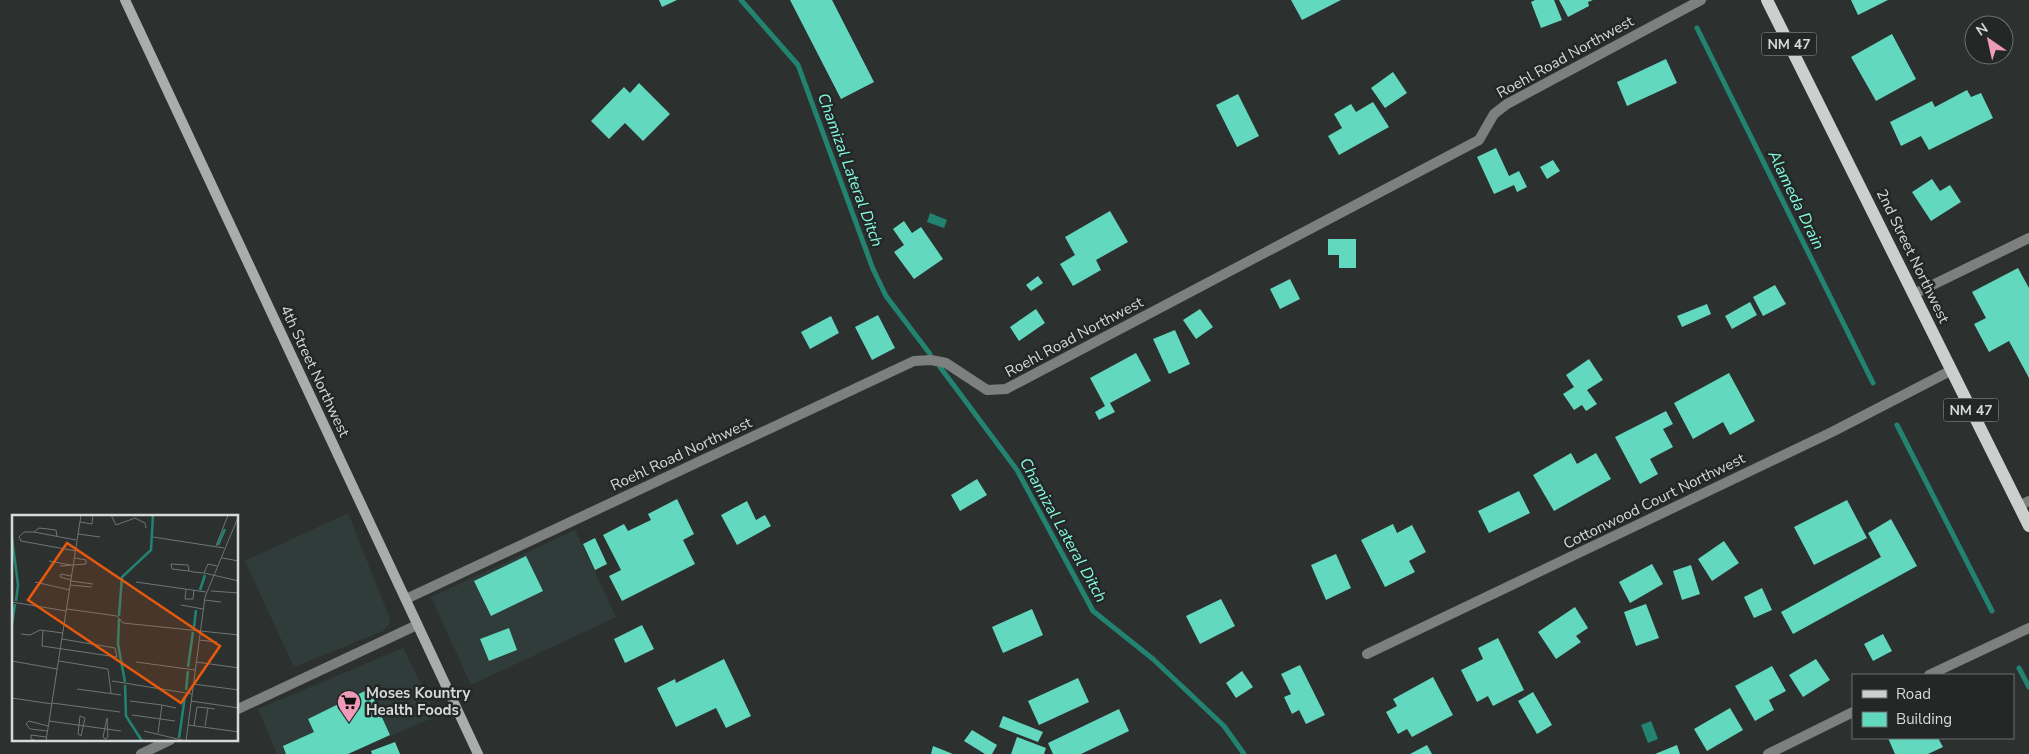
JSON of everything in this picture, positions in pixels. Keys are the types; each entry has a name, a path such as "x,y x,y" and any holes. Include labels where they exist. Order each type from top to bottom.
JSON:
{"main road":[{"name":"4th Street Northwest","path":"125,0 478,754"},
{"name":"2nd Street Northwest","path":"1768,0 1952,370 2024,503 2029,526"}],"street":[{"name":"Roehl Road Northwest","path":"406,599 914,361 931,360 946,363 987,390 1006,389 1479,140 1494,114 1507,104 1701,0"},
{"path":"1914,294 2029,238"},
{"name":"Cottonwood Court Northwest","path":"1367,654 1832,432 1952,370"},
{"path":"239,709 417,625"},
{"path":"1931,674 2029,628"},
{"path":"1768,754 1852,712"},
{"path":"140,754 166,742"}],"shaded area":[{"path":"930,213 947,220 944,228 927,222"},
{"path":"348,513 390,619 390,624 383,631 294,667 245,561"},
{"path":"575,530 616,617 471,685 431,597"},
{"path":"403,648 437,716 349,754 277,754 258,709"},
{"path":"1651,721 1658,739 1648,743 1641,725"}],"building":[{"path":"659,0 677,0 662,7"},
{"path":"790,0 832,0 874,82 841,99"},
{"path":"1291,0 1341,0 1302,20"},
{"path":"1535,0 1554,0 1562,20 1541,28 1531,2"},
{"path":"1559,0 1593,0 1588,2 1589,6 1568,17"},
{"path":"1851,0 1888,0 1858,15"},
{"path":"1892,34 1916,79 1876,101 1851,57"},
{"path":"1666,59 1677,83 1627,106 1617,82"},
{"path":"1393,72 1407,93 1385,108 1371,88"},
{"path":"639,83 670,114 643,141 625,123 609,139 591,121 624,87 630,93"},
{"path":"1967,90 1971,97 1981,93 1993,118 1929,150 1921,136 1901,146 1890,122 1932,101 1935,107"},
{"path":"1238,94 1259,136 1237,147 1216,105"},
{"path":"1373,102 1389,127 1339,155 1328,136 1342,128 1334,114 1351,104 1356,112"},
{"path":"1496,148 1509,176 1519,171 1527,187 1517,192 1514,185 1494,194 1477,157"},
{"path":"1553,160 1560,171 1547,179 1540,167"},
{"path":"1932,179 1940,191 1950,185 1961,202 1931,221 1912,192"},
{"path":"1110,211 1128,242 1096,260 1101,270 1073,286 1060,264 1075,255 1065,237"},
{"path":"904,221 912,233 921,227 943,259 914,279 894,252 904,245 893,229"},
{"path":"1328,239 1356,239 1356,268 1339,268 1339,255 1328,255"},
{"path":"2018,268 2029,288 2029,378 2009,341 1989,352 1974,324 1986,318 1972,292"},
{"path":"1038,276 1043,283 1031,291 1026,285"},
{"path":"1290,279 1300,299 1280,309 1270,289"},
{"path":"1775,285 1786,304 1763,316 1753,297"},
{"path":"1750,302 1757,315 1732,329 1725,316"},
{"path":"1707,304 1711,314 1682,327 1677,316"},
{"path":"1036,309 1045,323 1019,341 1010,327"},
{"path":"1200,309 1213,327 1196,339 1183,320"},
{"path":"878,315 895,348 872,360 855,327"},
{"path":"831,316 839,333 810,349 801,332"},
{"path":"1175,330 1190,364 1169,374 1153,339"},
{"path":"1136,353 1151,381 1110,403 1115,412 1099,420 1095,412 1105,406 1090,378"},
{"path":"1589,359 1603,380 1587,390 1597,404 1586,411 1582,405 1574,410 1563,394 1574,387 1566,375"},
{"path":"1729,373 1755,421 1730,435 1723,422 1693,439 1674,403"},
{"path":"1666,411 1673,424 1663,429 1673,447 1650,459 1658,474 1640,484 1615,437"},
{"path":"1571,453 1577,464 1596,453 1611,479 1554,511 1533,475"},
{"path":"977,479 987,495 960,511 951,495"},
{"path":"1519,491 1530,513 1489,533 1478,511"},
{"path":"677,499 694,534 683,540 695,564 622,601 609,576 621,570 603,535 624,524 628,531 651,520 648,514"},
{"path":"1847,500 1867,538 1814,565 1794,527"},
{"path":"747,501 756,520 765,515 771,526 737,545 721,515"},
{"path":"1891,519 1917,566 1793,634 1781,612 1881,557 1868,533"},
{"path":"1393,524 1397,533 1412,525 1426,552 1409,561 1415,572 1385,587 1361,540"},
{"path":"595,538 607,564 595,570 583,544"},
{"path":"1724,541 1739,563 1712,581 1698,559"},
{"path":"1336,554 1351,588 1326,600 1311,565"},
{"path":"526,556 543,591 491,616 474,581"},
{"path":"1652,564 1663,584 1630,603 1619,582"},
{"path":"1691,565 1700,594 1682,600 1673,571"},
{"path":"1762,588 1772,610 1754,618 1744,597"},
{"path":"1221,599 1235,626 1200,644 1186,616"},
{"path":"1646,604 1659,638 1636,646 1624,612"},
{"path":"1575,607 1588,628 1576,636 1581,642 1556,659 1538,632"},
{"path":"1032,609 1043,635 1003,653 992,627"},
{"path":"642,625 654,649 625,663 614,639"},
{"path":"509,628 517,650 489,661 480,639"},
{"path":"1883,634 1892,651 1873,661 1864,644"},
{"path":"1498,638 1524,690 1493,706 1488,696 1477,702 1461,670 1483,659 1478,648"},
{"path":"724,659 751,716 726,728 716,708 676,727 657,688 675,679 676,683"},
{"path":"1816,659 1830,680 1803,697 1789,675"},
{"path":"1300,665 1325,715 1306,724 1299,710 1292,714 1284,697 1291,694 1281,674"},
{"path":"1772,666 1786,691 1769,700 1774,710 1755,721 1735,686"},
{"path":"1242,671 1253,687 1236,698 1226,683"},
{"path":"1433,677 1453,715 1412,737 1407,729 1398,734 1386,712 1397,706 1393,699"},
{"path":"1078,678 1089,702 1039,725 1028,701"},
{"path":"369,689 390,735 348,754 286,754 283,746 314,732 308,719"},
{"path":"1533,692 1552,725 1537,734 1518,701"},
{"path":"1730,708 1743,730 1707,751 1694,729"},
{"path":"1119,709 1129,731 1081,754 1053,754 1048,743"},
{"path":"1003,716 1043,732 1038,742 999,727"},
{"path":"972,730 997,745 992,754 985,754 964,741"},
{"path":"1017,737 1046,748 1044,754 1011,754"},
{"path":"1888,739 1939,739 1943,747 1928,754 1895,754"},
{"path":"395,742 400,754 372,754 371,751"},
{"path":"1427,745 1432,754 1410,754"},
{"path":"1677,745 1680,754 1655,754"},
{"path":"933,746 953,754 931,754"}],"waterway":[{"name":"Chamizal Lateral Ditch","path":"741,0 798,65 873,269 886,296 930,354"},
{"name":"Alameda Drain","path":"1697,28 1873,383"},
{"name":"Chamizal Lateral Ditch","path":"940,367 1017,470 1093,611 1153,659 1224,726 1244,754"},
{"name":"Alameda Drain","path":"1897,425 1992,611"},
{"name":"Alameda Drain","path":"2019,668 2029,687"}],"place":[{"name":"Moses Kountry Health Foods","path":"349,723"}]}
